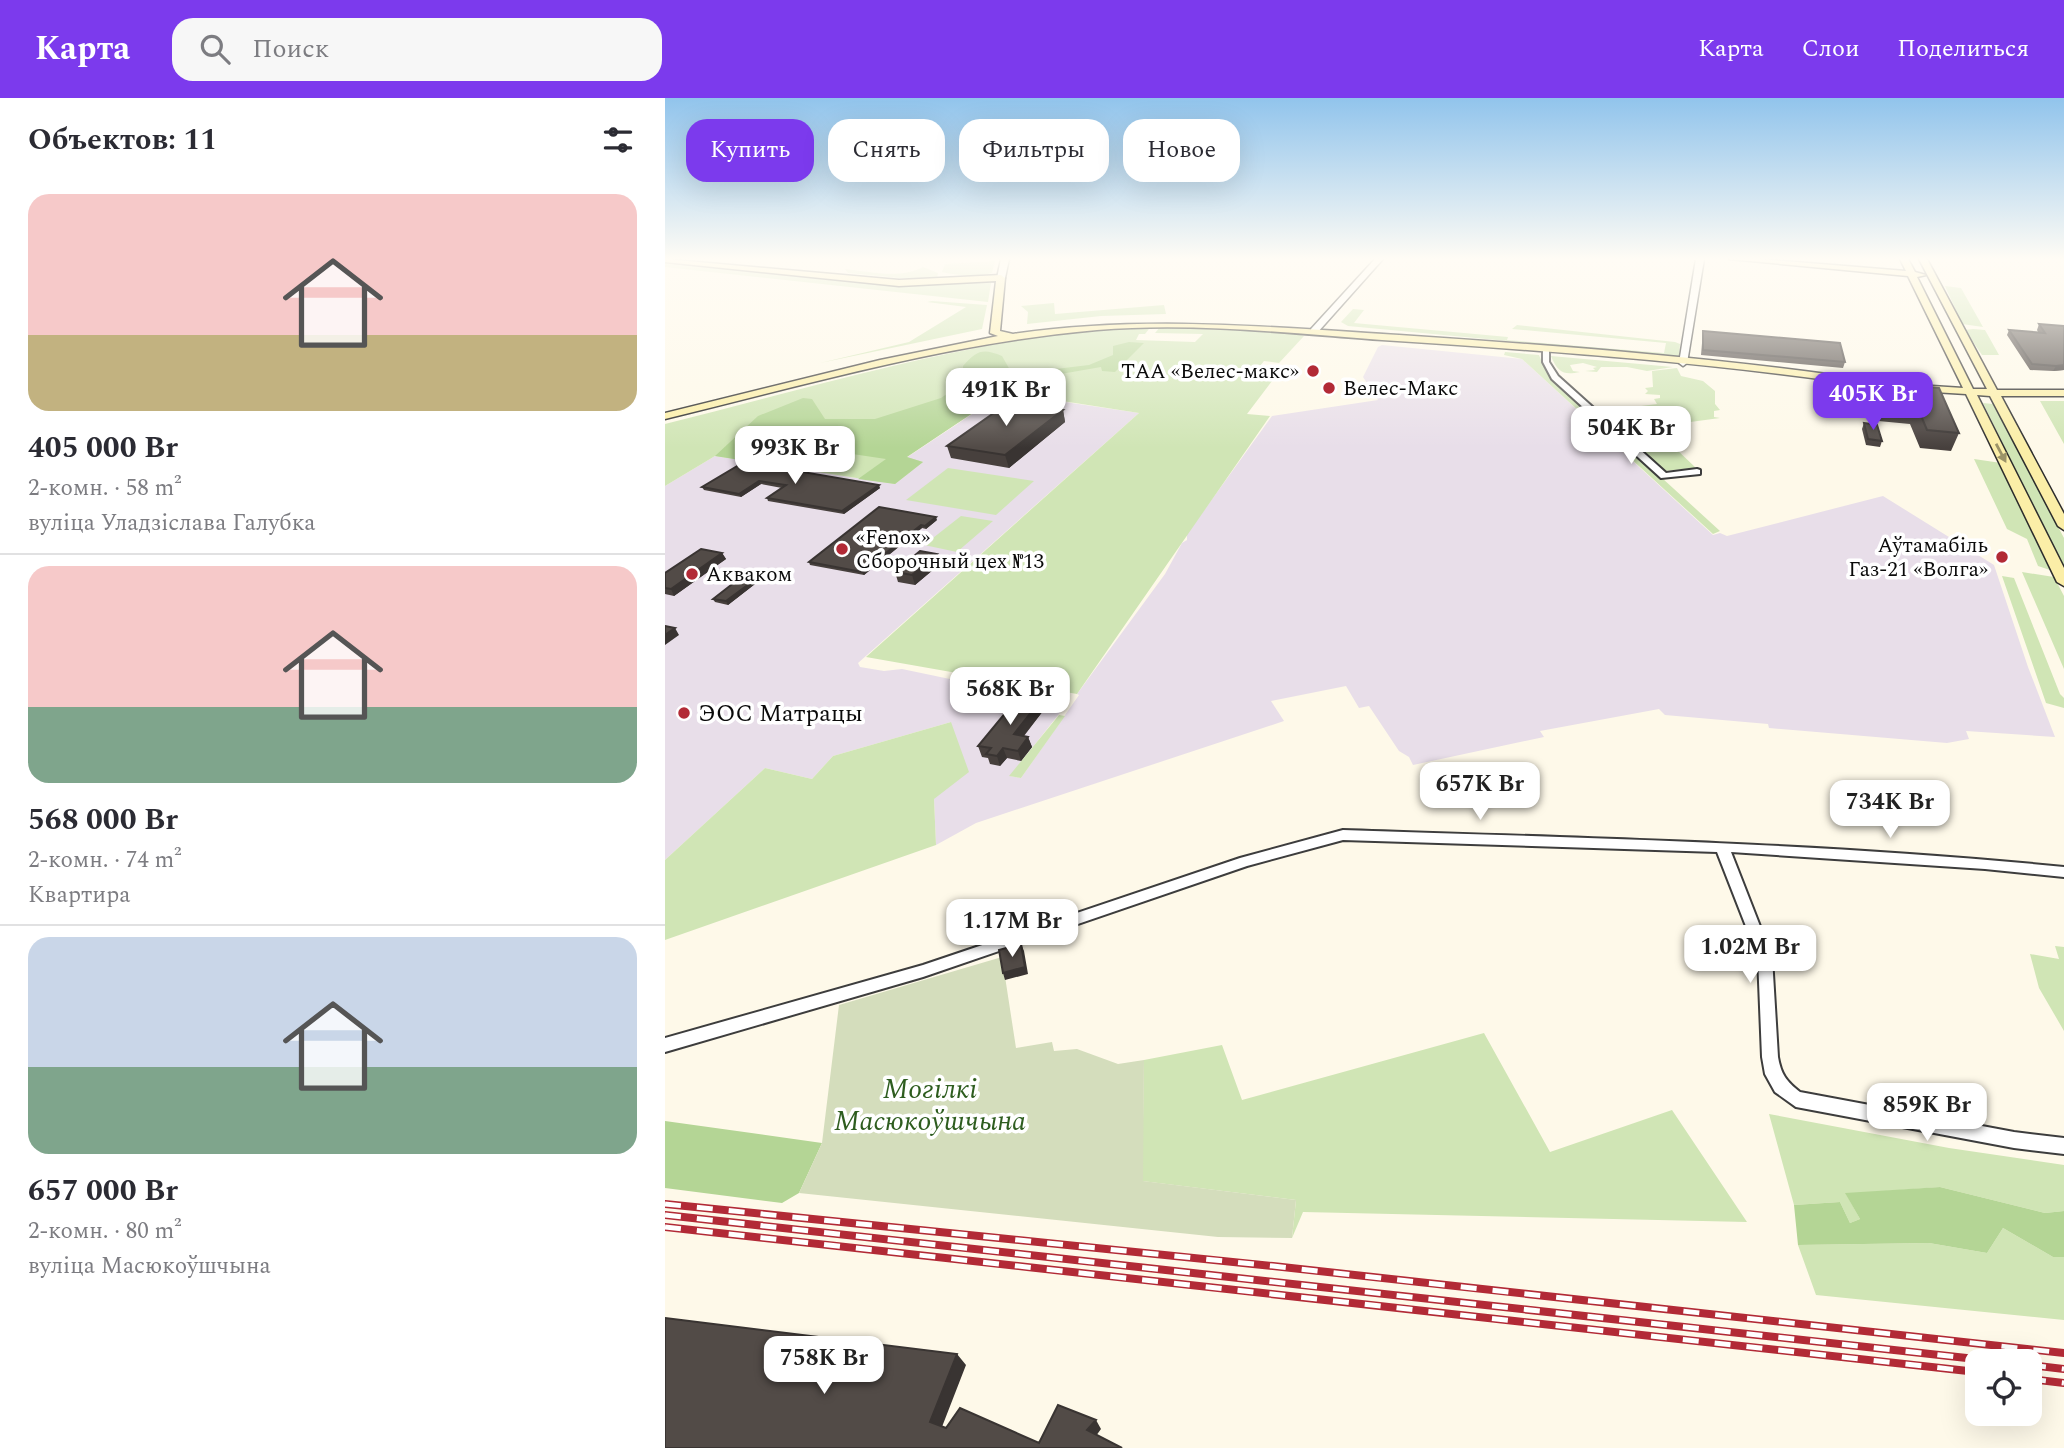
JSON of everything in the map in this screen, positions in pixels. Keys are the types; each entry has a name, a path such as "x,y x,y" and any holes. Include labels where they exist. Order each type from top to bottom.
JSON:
{"main road":[{"path":"995,333 996,322"},
{"path":"1935,322 2064,582"},
{"path":"1956,322 2064,526"},
{"path":"665,409 907,350 995,333 1154,324 1316,328 1830,377 1899,380"},
{"path":"665,416 995,333"},
{"path":"1830,377 1865,383 2064,393"},
{"path":"1911,381 1968,388"},
{"path":"1992,389 2064,385"}],"street":[{"path":"1316,328 1321,322"},
{"path":"1683,363 1690,322"},
{"path":"1546,350 1544,358 1555,377 1664,476 1697,472"},
{"path":"665,1045 923,971 1245,862 1343,835 1722,847 1986,864 2064,872"},
{"path":"1722,847 1765,957 1770,1057 1773,1074 1781,1087 1796,1099 2014,1140 2064,1146"}],"shaded area":[{"path":"1382,345 1522,359 1713,535 1720,533 1727,536 1883,496 1994,565 2055,737 1966,731 1969,739 1947,743 1769,728 1768,724 1665,715 1659,709 1540,731 1544,737 1413,765 1409,757 1399,751 1369,706 1359,708 1346,686 1271,701 1284,721 976,823 936,845 934,799 951,722 833,756 812,779 765,768 665,860 665,486 715,456 895,484 922,462 906,458 1004,393 1139,413 858,663 860,667 884,671 902,669 969,683 968,686 1066,705 1010,776 1021,778 1079,695 1077,694 1165,574 1182,543 1187,540 1187,534 1272,416 1378,400 1363,377 1378,347"}],"green space":[{"path":"942,322 983,322 982,329 820,363 909,342"},
{"path":"1341,322 1664,353 1666,343 1512,329 1517,325 1680,344 1679,357 1348,326"},
{"path":"1961,322 1980,322 1983,327"},
{"path":"1160,327 1227,328 1307,335 1300,335 1304,336 1279,363 1264,361 1253,375 1267,376 1272,381 1247,414 1270,416 1077,694 866,657 1139,413 1004,392 906,457 923,462 895,484 715,456 665,486 665,424 965,350 1086,331 1149,329 1145,334 1139,334 1136,340 1195,342 1203,334 1155,333"},
{"path":"1965,330 1985,330 1999,355 1982,355"},
{"path":"1129,342 1144,343 1115,372 1102,371 1101,367 1032,379 1030,385 1034,392 1027,396 1004,392 907,457 923,462 895,484 858,479 886,459 839,452 810,471 715,456 758,416 803,398 812,399 825,419 875,419 941,398 964,382 963,366 981,352 1002,356 1010,370 1022,373 1089,365 1113,355 1113,346"},
{"path":"1505,352 1539,355 1546,372 1720,531 1713,534 1522,359 1504,355"},
{"path":"1551,356 1673,367 1647,371 1627,367 1601,367 1597,372 1585,371 1595,370 1593,368 1597,367 1583,363 1570,365 1573,371 1580,372 1566,373 1556,367"},
{"path":"1677,368 1681,376 1703,381 1715,391 1715,404 1720,410 1714,411 1714,417 1720,418 1653,427 1696,468 1663,471 1596,410 1624,409 1632,413 1646,411 1641,406 1657,404 1654,399 1660,398 1660,395 1645,394 1648,391 1645,388 1653,387 1652,371"},
{"path":"2040,401 2064,401 2064,444"},
{"path":"1983,403 1993,404 2064,538 2064,568"},
{"path":"1974,459 2001,463 2052,568 2050,570 2038,566 2027,539 2007,529"},
{"path":"948,468 1034,481 996,515 906,500"},
{"path":"961,516 993,521 957,552 924,545"},
{"path":"2022,572 2054,577 2064,596 2064,669"},
{"path":"2002,576 2014,578 2060,694 2064,698 2064,708 2046,703"},
{"path":"1059,715 1065,716 1021,778 1009,776"},
{"path":"951,722 969,772 934,799 936,845 665,940 665,860 765,768 812,779 833,756"},
{"path":"2055,946 2064,947 2064,1031 2039,988 2030,954 2059,959"},
{"name":"Могілкі Масюкоўшчына","path":"1002,957 1016,1048 1052,1042 1054,1051 1077,1049 1118,1064 1144,1060 1143,1181 1296,1200 1292,1238 1218,1237 799,1193 822,1143 839,1005"},
{"path":"1484,1033 1550,1152 1672,1110 1747,1222 1303,1212 1292,1238 1296,1200 1142,1181 1144,1060 1222,1045 1242,1100"},
{"path":"1769,1114 1949,1148 2064,1165 2064,1211 2045,1213 1940,1187 1846,1194 1860,1219 1850,1223 1840,1202 1794,1205"},
{"path":"665,1121 822,1143 799,1193 782,1203 665,1188"},
{"path":"1940,1187 2045,1213 2064,1211 2064,1257 2053,1257 2003,1228 1987,1253 1929,1243 1798,1245 1794,1205 1840,1202 1850,1223 1860,1219 1845,1193"},
{"path":"2003,1228 2053,1257 2064,1257 2064,1320 1816,1295 1798,1245 1929,1243 1987,1253"}],"building":[{"path":"2039,324 2064,326 2064,365 2032,364 2009,330 2045,333"},
{"path":"1703,331 1840,343 1845,362 1703,350"},
{"path":"1868,381 1939,388 1959,433 1927,430 1917,406 1874,402"},
{"path":"1028,400 1043,402 1037,407 1063,410 1005,455 947,446 1008,403 1022,405"},
{"path":"1864,423 1877,425 1882,441 1868,439"},
{"path":"744,462 879,485 842,511 767,498 786,485 759,481 739,494 702,487"},
{"path":"879,507 936,517 925,526 921,525 862,572 809,562"},
{"path":"701,549 722,553 671,589 665,588 665,573"},
{"path":"920,551 937,554 912,575 895,572"},
{"path":"740,578 753,581 726,601 713,599"},
{"path":"665,626 675,628 665,635"},
{"path":"1021,694 1040,701 1014,734 1028,737 1018,751 1003,748 997,756 986,754 991,748 978,746"},
{"path":"1021,944 1025,967 1003,973 999,950"},
{"path":"665,1318 957,1354 930,1422 946,1428 960,1408 1039,1443 1058,1405 1096,1420 1087,1430 1122,1448 665,1448"}],"railway":[{"path":"665,1204 1273,1266 2064,1353"},
{"path":"665,1215 1965,1358"},
{"path":"665,1227 1965,1371"},
{"path":"2042,1366 2064,1369"},
{"path":"2042,1380 2064,1383"}],"place":[{"name":"ТАА «Велес-макс»","path":"1313,371"},
{"name":"Велес-Макс","path":"1329,388"},
{"name":"«Fenox» Сборочный цех №13","path":"842,549"},
{"name":"Аўтамабіль Газ-21 «Волга»","path":"2002,557"},
{"name":"Акваком","path":"692,574"},
{"name":"ЭОС Матрацы","path":"684,713"}]}
